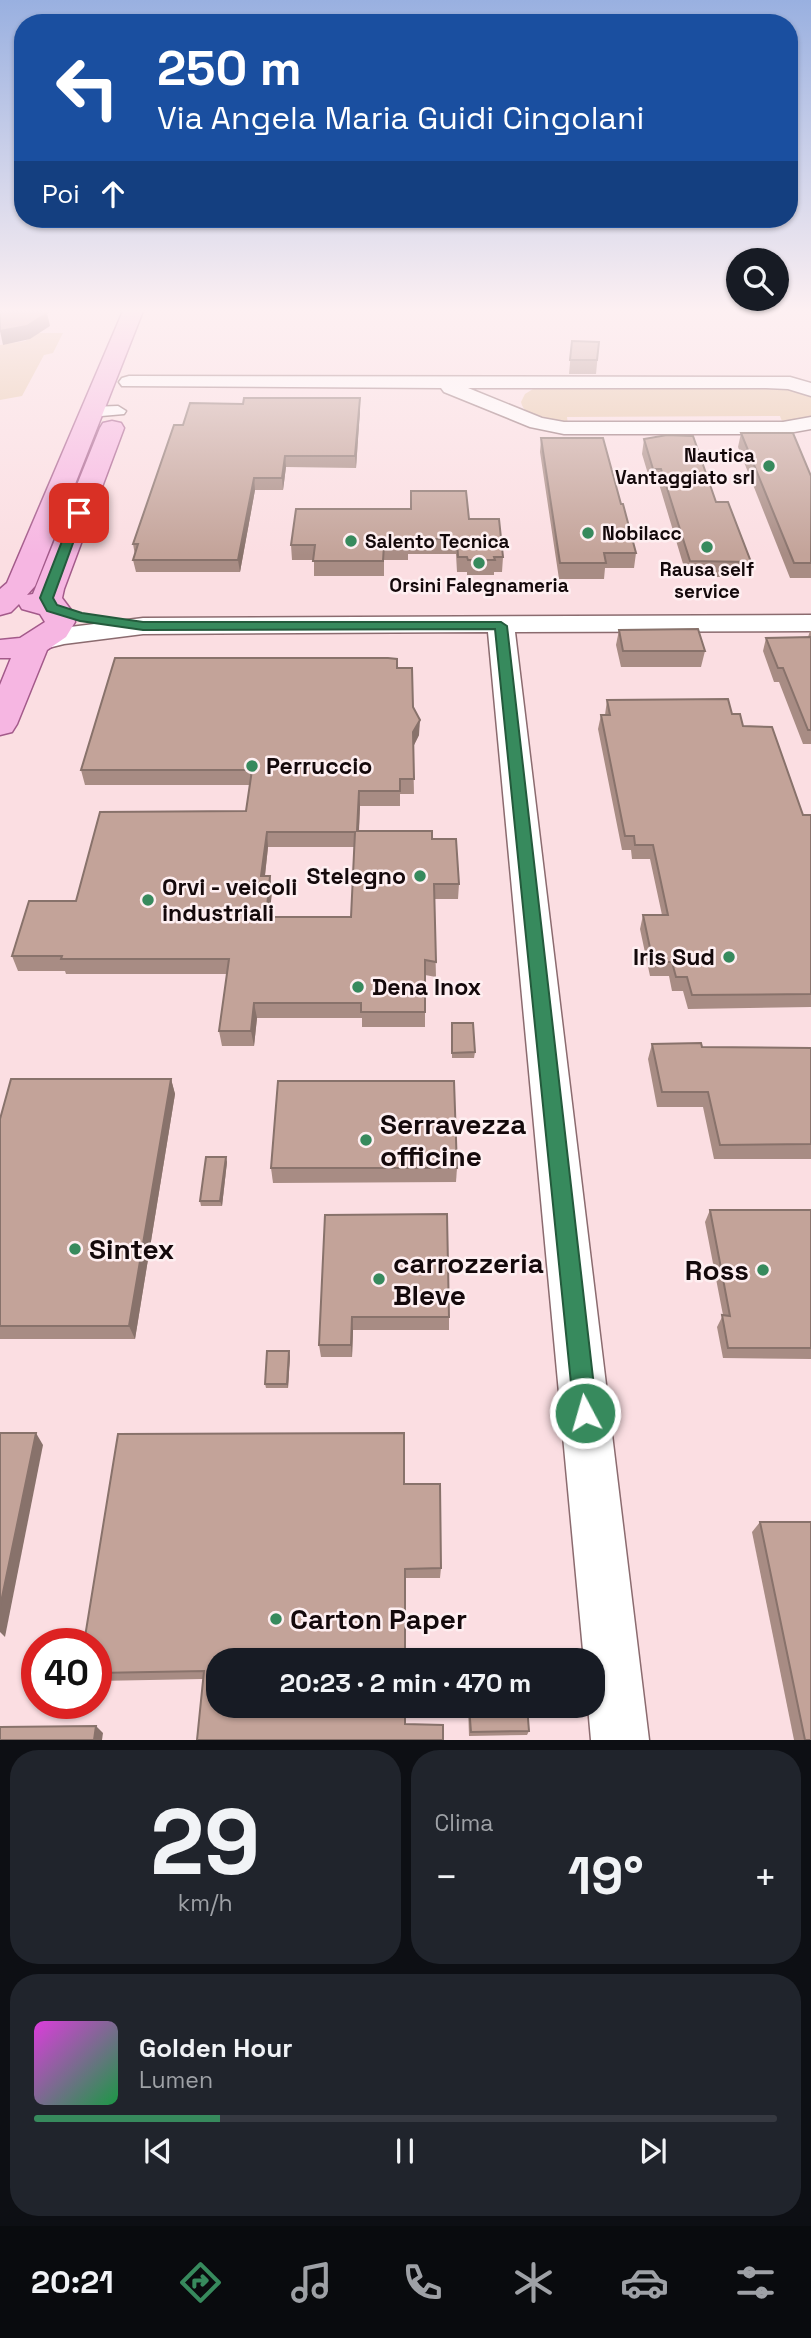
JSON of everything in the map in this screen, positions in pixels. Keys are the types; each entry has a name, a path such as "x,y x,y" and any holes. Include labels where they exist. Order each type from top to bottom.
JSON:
{"main road":[{"path":"0,607 20,586 98,392"},
{"path":"0,649 38,644 54,635 61,620 47,598 49,589 125,392"},
{"path":"0,607 30,603 52,608"},
{"path":"0,724 38,644"}],"street":[{"path":"462,392 537,424 565,429 783,428 811,423"},
{"path":"513,414 510,406 515,392"},
{"path":"90,412 118,411"},
{"path":"52,608 80,617 143,626"},
{"path":"38,644 62,636 143,626 811,623"},
{"path":"501,626 620,1740"}],"shaded area":[{"path":"0,392 24,392 22,396 0,400"},
{"path":"799,392 811,396 811,418 783,424 780,416 567,417 568,424 533,416 521,402 525,394"}],"building":[{"path":"244,398 360,398 355,456 285,456 282,478 254,478 238,560 133,560 138,544 133,544 174,425 183,425 190,403 243,404"},
{"path":"741,433 793,433 811,476 811,563 794,563"},
{"path":"667,435 693,436 716,502 728,502 751,562 690,561 661,469 653,469 644,439"},
{"path":"541,438 603,438 636,553 604,553 606,563 560,563"},
{"path":"411,491 466,491 469,519 499,519 503,557 494,557 495,560 468,560 467,557 458,557 457,539 408,539 408,545 384,545 383,561 313,561 315,545 291,545 296,509 411,509"},
{"path":"698,629 705,651 623,651 619,630"},
{"path":"811,637 811,730 808,730 783,668 778,668 766,638"},
{"path":"115,658 388,658 397,659 397,668 412,668 413,707 420,720 413,732 414,779 400,779 400,791 359,791 357,831 432,831 432,839 456,839 459,884 434,884 436,962 425,960 425,1012 361,1012 361,1003 254,1003 251,1031 219,1031 229,959 61,959 62,956 12,956 29,901 76,901 100,812 246,811 252,770 81,770","holes":["267,832 355,832 351,917 266,917 270,876 261,876"]},
{"path":"728,699 732,714 740,714 743,726 772,727 803,815 811,815 811,994 692,995 687,977 676,977 672,962 653,962 643,915 668,915 653,845 635,845 634,836 625,836 601,715 610,715 607,700"},
{"path":"452,1023 473,1023 475,1052 452,1053"},
{"path":"701,1043 702,1047 811,1048 811,1144 720,1145 708,1092 662,1092 652,1044"},
{"name":"Sintex","path":"11,1079 171,1079 129,1326 0,1326 0,1119"},
{"name":"Serravezza officine","path":"278,1081 454,1081 457,1168 271,1168"},
{"path":"206,1157 226,1157 220,1201 200,1201"},
{"name":"Ross","path":"710,1210 811,1210 811,1348 728,1348 722,1315 730,1316"},
{"name":"carrozzeria Bleve","path":"447,1214 449,1317 352,1317 351,1345 319,1345 325,1215"},
{"path":"267,1351 289,1351 287,1384 265,1384"},
{"path":"0,1433 36,1433 0,1607"},
{"name":"Carton Paper","path":"404,1433 404,1484 440,1484 441,1568 405,1569 405,1648 206,1648 206,1718 405,1718 405,1724 443,1725 443,1740 197,1740 204,1671 112,1673 112,1628 86,1628 118,1434"},
{"path":"760,1522 811,1522 811,1740 805,1740"},
{"path":"470,1718 528,1718 529,1731 471,1732"},
{"path":"96,1726 94,1740 0,1740 0,1727"}],"place":[{"name":"Nautica Vantaggiato srl","path":"769,466"},
{"name":"Nobilacc","path":"588,533"},
{"name":"Salento Tecnica","path":"351,541"},
{"name":"Rausa self service","path":"707,547"},
{"name":"Orsini Falegnameria","path":"479,563"},
{"name":"Perruccio","path":"252,766"},
{"name":"Stelegno","path":"420,876"},
{"name":"Orvi - veicoli industriali","path":"148,900"},
{"name":"Iris Sud","path":"729,957"},
{"name":"Dena Inox","path":"358,987"},
{"name":"Serravezza officine","path":"366,1140"},
{"name":"Sintex","path":"75,1249"},
{"name":"Ross","path":"763,1270"},
{"name":"carrozzeria Bleve","path":"379,1279"},
{"name":"Carton Paper","path":"276,1619"}],"route":[{"path":"79,513 47,598 48,605 52,608 80,617 143,626 501,626 585,1413"}]}
